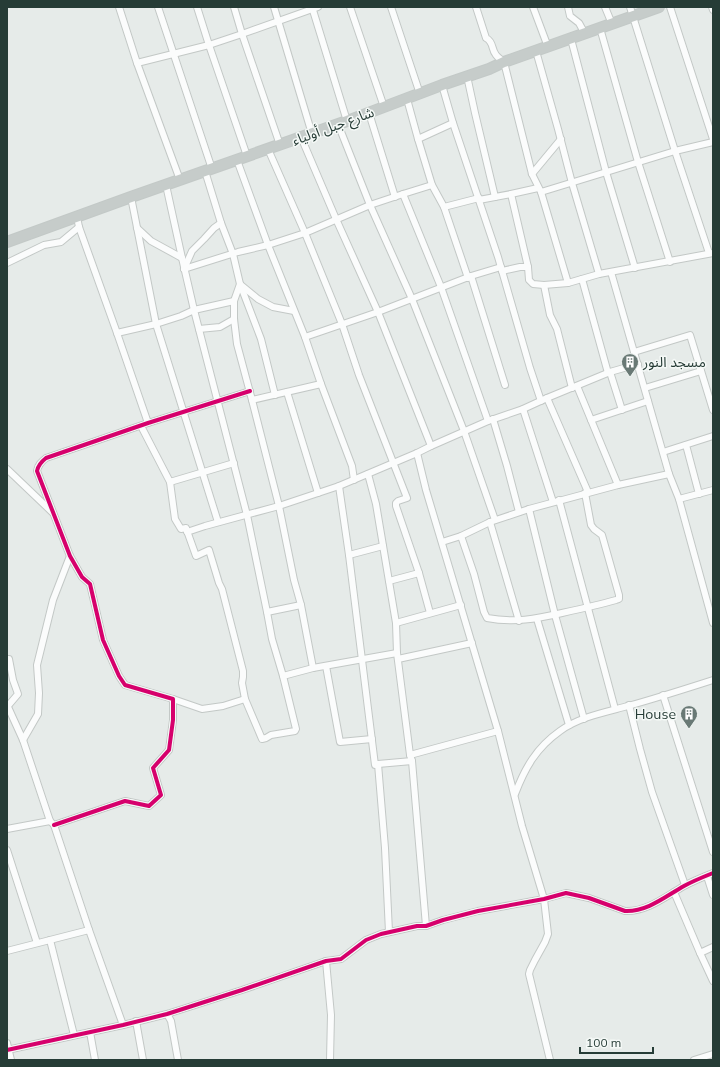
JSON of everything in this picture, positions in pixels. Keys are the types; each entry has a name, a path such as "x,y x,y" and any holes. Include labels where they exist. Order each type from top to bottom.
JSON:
{"highway":[{"name":"شارع جبل أولياء","path":"7,242 78,222 131,197 312,134 489,69 504,62 612,24 632,11 657,7"}],"street":[{"path":"119,7 137,63 180,180"},
{"path":"158,7 209,170 221,223 233,254 240,284 260,340 275,395"},
{"path":"197,7 247,156"},
{"path":"234,7 280,145"},
{"path":"274,7 312,134"},
{"path":"350,7 384,107"},
{"path":"392,7 420,94"},
{"path":"476,7 486,38 491,43 496,55 504,62 532,174 539,190 568,283"},
{"path":"533,7 548,47"},
{"path":"568,7 570,16 579,22 585,34"},
{"path":"605,7 612,24"},
{"path":"670,7 713,139"},
{"path":"137,63 209,45 314,8 342,123 370,205 412,299 464,431 492,521 519,621"},
{"path":"512,194 528,267 529,280 533,284 544,285 568,283 599,274 712,253 675,151 632,11"},
{"path":"600,28 638,162 670,262"},
{"path":"571,39 606,172 635,268"},
{"path":"536,51 572,183 599,274"},
{"path":"467,76 495,197"},
{"path":"442,85 453,123 502,269 530,368 586,492 592,525 594,529 602,535 619,595 618,599 588,608 537,619 500,621 488,618 484,612 474,574 461,536"},
{"path":"406,99 432,185 444,207 470,277 505,385"},
{"path":"369,113 395,197"},
{"path":"418,140 453,123"},
{"path":"301,137 336,220 378,312 431,446"},
{"path":"532,174 561,139"},
{"path":"444,207 479,199 539,190 572,183 675,151 713,142"},
{"path":"268,149 305,233 342,324 359,375 407,498 398,502 396,506 419,573 430,613"},
{"path":"237,160 352,466 354,480"},
{"path":"141,426 170,482 174,519 181,529 186,528 196,556 209,550 222,590 243,671 242,683 245,699 262,739 271,735 295,731 296,729 283,676 272,639 248,515 194,310 166,185"},
{"path":"184,269 305,233 370,205 432,185"},
{"path":"403,194 441,288 507,466 519,512"},
{"path":"131,197 156,324 218,522"},
{"path":"7,263 44,245 61,242 78,222 118,333 148,424"},
{"path":"184,269 192,251 214,228 221,223"},
{"path":"137,228 151,241 182,258"},
{"path":"305,338 470,277 502,269 528,267"},
{"path":"611,272 669,474 679,499 712,612 713,623"},
{"path":"582,279 609,373 622,410"},
{"path":"240,284 258,299 273,307 294,311"},
{"path":"240,284 234,301 236,344 250,391 279,506 313,668"},
{"path":"544,285 550,315 557,329 574,387 591,420 618,484"},
{"path":"118,333 156,324 194,310 234,301"},
{"path":"199,329 220,327 234,319"},
{"path":"634,352 690,335 712,406"},
{"path":"187,532 279,506 339,486 490,420 523,409 609,373 638,364"},
{"path":"645,388 701,371"},
{"path":"252,400 321,384"},
{"path":"245,699 223,706 202,709 125,685 119,676 103,640 90,584 82,577 70,556 37,471 42,461 46,458 250,391"},
{"path":"287,392 318,493"},
{"path":"591,420 648,401"},
{"path":"523,409 556,501 588,608 615,709"},
{"path":"663,452 713,436"},
{"path":"686,445 699,494"},
{"path":"417,453 426,490 498,730 522,826 544,899 548,934 529,974 550,1060"},
{"path":"170,482 234,463"},
{"path":"7,469 53,514"},
{"path":"368,474 376,504 396,623 397,656 411,758 426,926"},
{"path":"442,542 461,536 492,521 529,509 618,484 669,474"},
{"path":"339,486 375,765 411,758 498,730"},
{"path":"679,499 713,490"},
{"path":"529,509 555,615 584,719"},
{"path":"349,555 383,546"},
{"path":"23,740 38,714 39,693 37,665 53,600 70,556"},
{"path":"389,581 419,573"},
{"path":"396,623 461,604"},
{"path":"267,612 301,605"},
{"path":"537,619 569,725"},
{"path":"283,676 313,668 362,659 397,656 472,643"},
{"path":"7,659 9,659 13,680 18,694 7,707 23,740 123,1025"},
{"path":"326,666 340,742 372,739"},
{"path":"514,794 522,775 532,758 553,737 569,725 615,709 713,680"},
{"path":"663,695 713,852"},
{"path":"7,829 52,823 125,802 149,806 161,795 153,768 169,750 173,720 173,699"},
{"path":"629,705 652,792 685,886"},
{"path":"378,764 385,848 389,932"},
{"path":"7,850 37,943"},
{"path":"8,1050 167,1014 326,961 341,959 366,940 381,934 417,926 426,926 478,911 569,893 589,898 625,912 631,912 645,908 685,886 710,875 713,896"},
{"path":"674,892 713,981"},
{"path":"7,951 89,930"},
{"path":"50,940 74,1035"},
{"path":"700,953 713,947"},
{"path":"326,961 331,1015 330,1060"},
{"path":"167,1014 171,1021 178,1060"},
{"path":"136,1022 143,1060"},
{"path":"90,1032 95,1060"},
{"path":"7,1043 11,1060"},
{"path":"694,1060 713,1054"}],"cycle path":[{"path":"54,825 125,801 149,806 161,795 153,768 169,750 173,720 173,699 125,685 119,676 103,640 90,584 82,577 70,556 37,471 38,467 46,458 148,423 250,391"},
{"path":"7,1050 167,1014 326,961 341,959 366,940 381,934 417,926 426,926 478,911 544,899 566,893 589,898 625,911 633,911 649,906 687,884 713,873"}],"place":[{"name":"مسجد النور","path":"630,377"},
{"name":"House","path":"689,729"}]}
